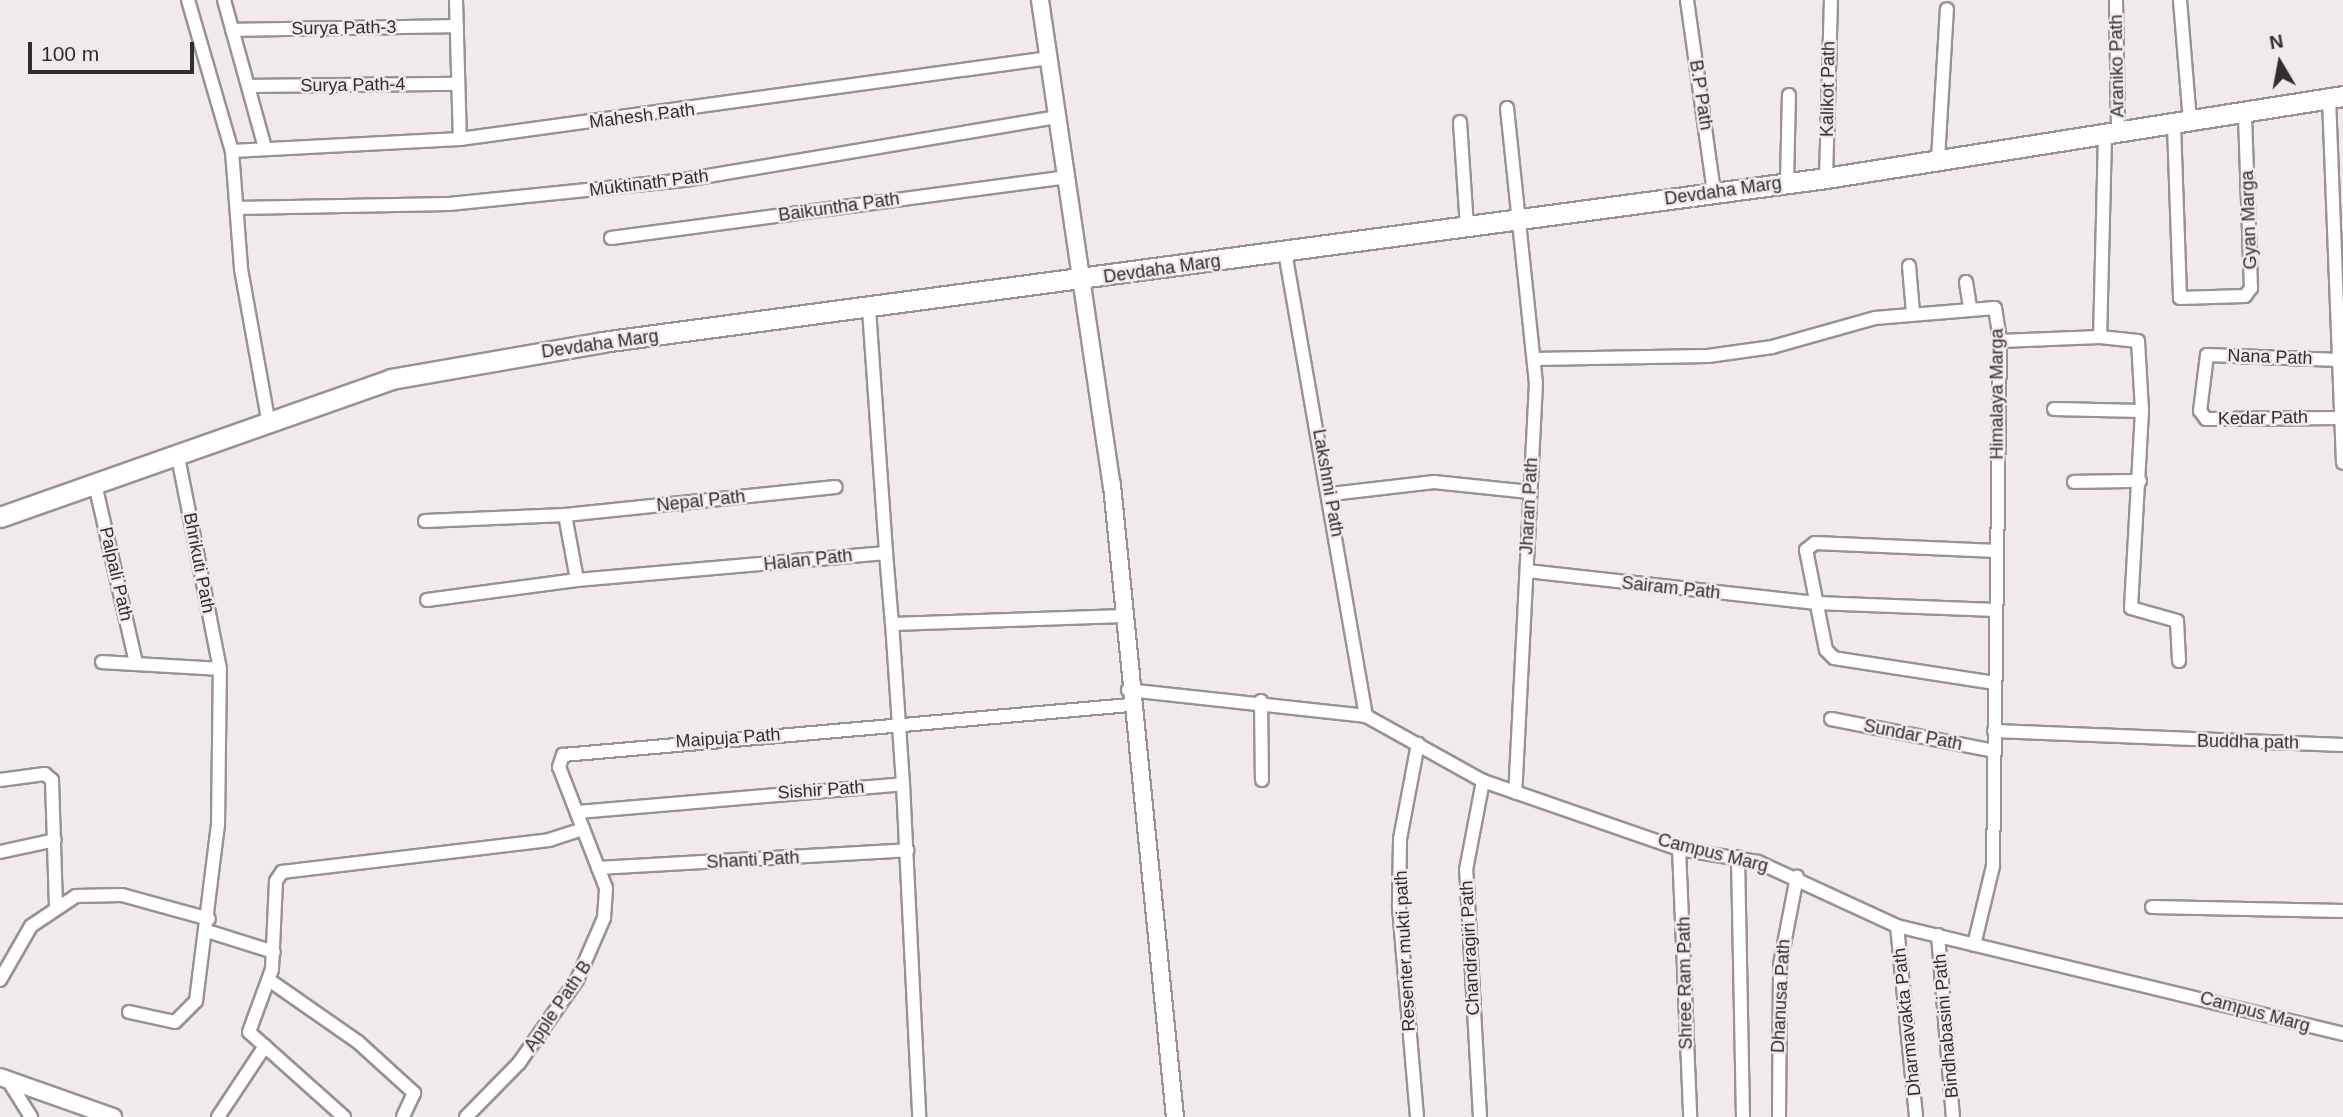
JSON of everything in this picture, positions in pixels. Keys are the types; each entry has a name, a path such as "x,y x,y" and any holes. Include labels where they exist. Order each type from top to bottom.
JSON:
{"main road":[{"name":"Devdaha Marg","path":"0,517 269,425 391,379 602,342 869,309 1516,221 1714,191 1826,178 2336,97"}],"street":[{"path":"188,0 232,151 237,208 269,425"},
{"path":"224,0 251,86 265,148"},
{"path":"456,0 455,84 460,139"},
{"path":"1040,0 1082,280 1125,616 1129,698 1175,1117"},
{"name":"B.P Path","path":"1687,0 1714,191"},
{"name":"Kalikot Path","path":"1826,178 1831,0"},
{"name":"Araniko Path","path":"2100,337 2116,0"},
{"path":"2180,0 2182,123"},
{"path":"1938,159 1947,9"},
{"name":"Surya Path-3","path":"232,30 457,26"},
{"name":"Mahesh Path","path":"232,151 460,139 1049,58"},
{"name":"Surya Path-4","path":"251,86 455,84"},
{"path":"1787,182 1788,95"},
{"path":"2336,97 2340,418 2343,463"},
{"name":"Jharan Path","path":"1507,108 1516,221 1534,359 1527,572 1515,792"},
{"name":"Gyan Marga","path":"2182,123 2180,298 2245,296 2251,288 2245,113"},
{"name":"Muktinath Path","path":"237,208 449,204 684,180 1058,117"},
{"path":"1460,122 1467,227"},
{"name":"Baikuntha Path","path":"611,237 1066,177"},
{"name":"Lakshmi Path","path":"1285,252 1331,494 1366,716"},
{"path":"1909,266 1913,313"},
{"path":"1966,282 1970,308"},
{"name":"Himalaya Marga","path":"1534,359 1708,356 1913,313 1995,308 2000,341 1993,866 1973,944"},
{"path":"869,309 903,784 919,1117"},
{"path":"2000,341 2100,337 2138,341 2142,411 2131,608 2177,621 2179,661"},
{"name":"Nana Path","path":"2202,360 2216,355 2339,360"},
{"name":"Kedar Path","path":"2202,360 2200,411 2206,419 2340,418"},
{"path":"2054,409 2142,411"},
{"name":"Bhrikuti Path","path":"129,1012 175,1022 190,1013 208,925 218,825 220,670 178,457"},
{"path":"2074,482 2140,481"},
{"path":"1331,494 1434,482 1529,492"},
{"name":"Palpali Path","path":"95,484 136,663"},
{"name":"Nepal Path","path":"425,521 565,515 836,486"},
{"path":"565,515 577,580"},
{"path":"1995,683 1834,659 1826,650 1808,544 1997,551"},
{"name":"Halan Path","path":"428,600 577,580 886,553"},
{"name":"Sairam Path","path":"1527,572 1816,603 1996,610"},
{"path":"892,624 1125,616"},
{"path":"102,663 220,670"},
{"name":"Campus Marg","path":"1129,698 1261,701 1366,716 1483,781 1679,849 1738,858 1797,877 1898,926 2343,1034"},
{"name":"Maipuja Path","path":"559,758 650,743 899,723 1129,698"},
{"path":"1261,701 1262,780"},
{"name":"Sundar Path","path":"1831,719 1994,751"},
{"name":"Buddha path","path":"1994,731 2153,740 2343,745"},
{"name":"Resenter mukti path","path":"1417,1117 1399,905 1400,839 1418,744"},
{"name":"Apple Path B","path":"466,1117 519,1063 591,958 608,898 559,758"},
{"path":"0,780 49,775 55,841 56,905"},
{"name":"Chandragiri Path","path":"1480,1117 1466,870 1483,781"},
{"name":"Sishir Path","path":"578,813 903,784"},
{"path":"344,1117 265,1046 248,1026 269,980 274,952 276,881 282,873 549,840 583,829"},
{"path":"0,852 55,841"},
{"name":"Shree Ram Path","path":"1679,849 1690,1117"},
{"name":"Shanti Path","path":"598,868 907,850"},
{"path":"1738,858 1742,1117"},
{"name":"Dhanusa Path","path":"1779,1117 1780,965 1797,877"},
{"path":"0,980 31,926 56,905 97,893 208,925 274,952"},
{"path":"2152,907 2343,911"},
{"name":"Dharmavakta Path","path":"1898,926 1916,1117"},
{"name":"Bindhabasini Path","path":"1938,935 1953,1117"},
{"path":"269,980 358,1042 414,1093 403,1117"},
{"path":"218,1117 265,1046"},
{"path":"4,1078 31,1117"},
{"path":"4,1078 113,1117"}]}
